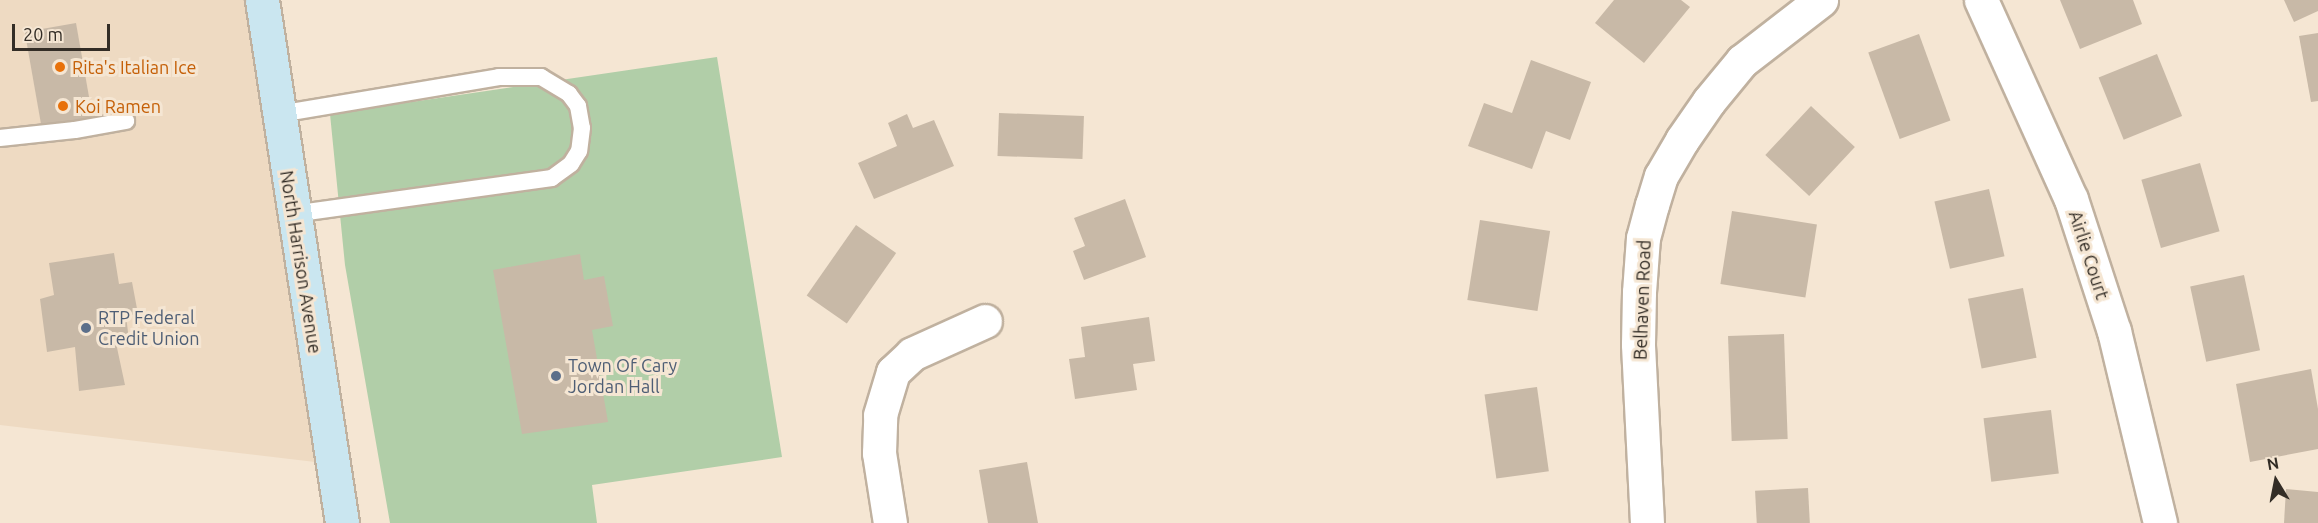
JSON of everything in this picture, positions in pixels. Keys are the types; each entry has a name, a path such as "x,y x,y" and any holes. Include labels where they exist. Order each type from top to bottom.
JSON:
{"main road":[{"name":"North Harrison Avenue","path":"262,0 342,523"}],"street":[{"name":"Belhaven Road","path":"1647,523 1639,323 1643,238 1661,176 1682,140 1715,93 1742,61 1821,0"},
{"name":"Airlie Court","path":"1981,0 2075,210 2114,331 2160,523"},
{"path":"890,523 879,453 880,415 893,372 912,354 985,321"}],"lane":[{"path":"279,114 499,77 541,77 569,94 578,106 582,128 579,151 571,164 552,178 294,214"},
{"path":"0,138 75,130 126,121"}],"shaded area":[{"path":"0,0 262,0 332,464 0,425"}],"green space":[{"path":"717,57 782,457 592,485 597,523 390,523 345,265 330,114"}],"building":[{"path":"1614,0 1681,0 1690,7 1644,63 1595,23"},
{"path":"2060,0 2133,0 2142,24 2080,49"},
{"path":"2284,0 2318,0 2318,11 2294,22"},
{"path":"76,23 93,118 41,127 25,32"},
{"path":"2318,33 2318,101 2311,102 2299,36"},
{"path":"1919,34 1950,120 1900,139 1868,52"},
{"path":"2157,54 2182,116 2124,140 2099,78"},
{"path":"1531,60 1591,82 1570,140 1546,131 1532,169 1468,146 1484,103 1512,113"},
{"path":"1811,106 1855,147 1809,196 1765,155"},
{"path":"999,113 1084,116 1082,159 997,156"},
{"path":"907,114 913,128 934,120 954,166 874,199 858,163 897,146 888,123"},
{"path":"2200,163 2220,231 2161,248 2141,180"},
{"path":"1989,189 2005,256 1950,269 1934,202"},
{"path":"1125,199 1146,257 1084,280 1073,251 1085,246 1074,218"},
{"path":"1732,211 1817,224 1805,298 1720,284"},
{"path":"1480,220 1550,231 1537,311 1467,300"},
{"path":"856,225 896,253 847,324 807,295"},
{"name":"RTP Federal Credit Union","path":"114,253 119,284 132,282 138,314 126,316 129,340 116,343 125,385 79,391 75,347 47,352 40,299 54,295 49,263"},
{"name":"Town Of Cary Jordan Hall","path":"580,254 584,280 604,276 613,326 592,330 608,422 522,434 493,270"},
{"path":"2244,275 2260,350 2206,362 2190,286"},
{"path":"2023,288 2037,358 1982,368 1968,299"},
{"path":"1149,317 1155,361 1133,364 1137,390 1075,399 1069,359 1085,357 1081,327"},
{"path":"1784,334 1788,439 1732,441 1728,336"},
{"path":"2311,369 2318,409 2318,449 2250,462 2236,384"},
{"path":"1537,387 1549,471 1496,479 1485,394"},
{"path":"2051,410 2059,474 1991,482 1984,418"},
{"path":"1027,462 1038,523 988,523 979,470"},
{"path":"1808,488 1810,523 1757,523 1755,491"},
{"path":"2286,489 2318,492 2318,523 2284,523"}],"place":[{"name":"Rita's Italian Ice","path":"60,67"},
{"name":"Koi Ramen","path":"63,106"},
{"name":"RTP Federal Credit Union","path":"86,328"},
{"name":"Town Of Cary Jordan Hall","path":"556,376"}]}
